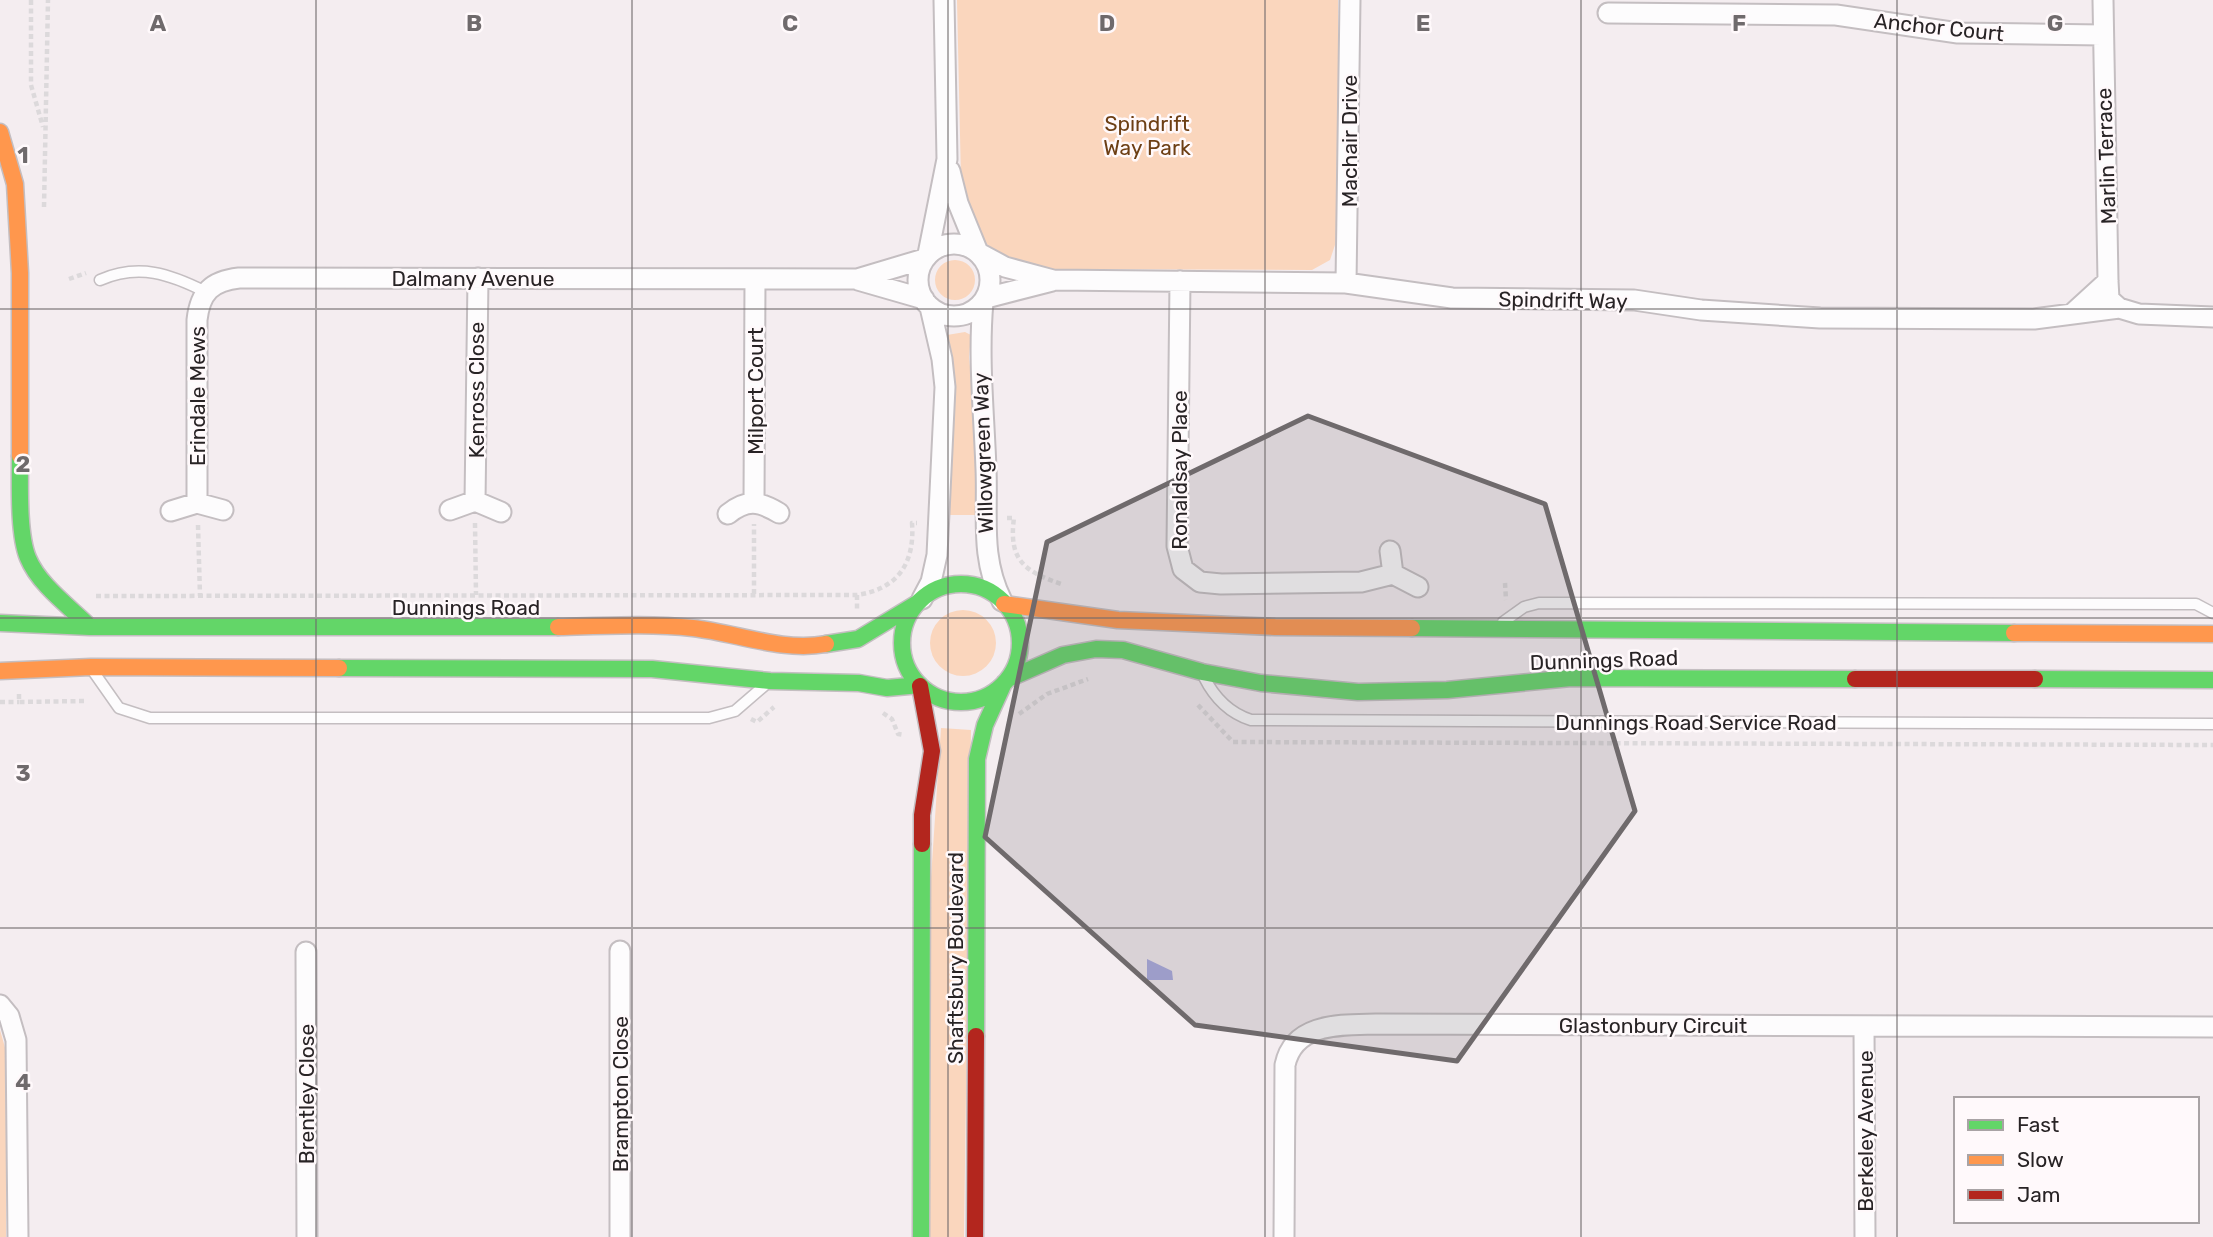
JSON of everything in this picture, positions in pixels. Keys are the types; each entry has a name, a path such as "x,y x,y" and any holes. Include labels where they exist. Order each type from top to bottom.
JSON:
{"main road":[{"path":"0,132 15,184 20,274 20,499 28,558 44,582 90,627"},
{"path":"963,585 984,589 1003,602 1014,617 1020,643 1018,660 1006,681 983,698 962,702 942,699 920,686 908,670 902,644 908,618 921,600 946,586 963,585"},
{"name":"Dunnings Road","path":"0,623 90,627 517,629 647,624 695,628 804,648 858,639 921,600"},
{"name":"Dunnings Road","path":"1003,602 1118,620 1275,627 2213,634"},
{"name":"Dunnings Road","path":"1006,681 1063,655 1096,649 1123,650 1157,657 1202,672 1274,685 1358,692 1447,690 1571,678 2213,680"},
{"path":"0,671 91,667 652,669 770,681 859,683 887,688 920,686"},
{"name":"Shaftsbury Boulevard","path":"975,1237 977,759 985,725 1006,681"},
{"name":"Shaftsbury Boulevard","path":"920,686 932,751 922,814 921,1237"}],"street":[{"path":"944,0 947,159 958,203 979,253 986,262 991,280 984,300 962,315 945,315 927,303 918,275 926,257 947,159"},
{"name":"Machair Drive","path":"1346,283 1350,0"},
{"name":"Marlin Terrace","path":"2103,0 2108,281 2109,299 2119,308"},
{"name":"Anchor Court","path":"1608,13 1836,15 1958,33 2102,35"},
{"path":"926,257 941,246 957,243 979,253"},
{"name":"Spindrift Way","path":"979,253 1006,267 1053,281"},
{"name":"Dalmany Avenue","path":"205,292 218,281 239,278 857,279 926,257"},
{"name":"Kenross Close","path":"475,501 478,278"},
{"name":"Milport Court","path":"754,502 755,279"},
{"name":"Dalmany Avenue","path":"857,279 927,303"},
{"name":"Spindrift Way","path":"984,300 1053,281 1346,283 1452,298 1634,300 1701,310 1820,318 1976,321 2091,314 2119,308 2139,314 2213,317"},
{"name":"Ronaldsay Place","path":"1180,281 1177,546 1183,569 1200,582 1221,584 1361,582 1393,574"},
{"path":"2073,313 2108,281"},
{"name":"Erindale Mews","path":"197,503 197,320 205,292"},
{"name":"Willowgreen Way","path":"984,300 979,351 988,569 1003,602"},
{"name":"Willowgreen Way","path":"921,600 931,582 937,555 944,373 927,303"},
{"path":"450,510 475,501 501,512"},
{"path":"728,514 743,504 754,502 779,513"},
{"path":"172,511 197,503 223,510"},
{"path":"1390,551 1393,574 1418,587"},
{"name":"Brentley Close","path":"306,951 307,1237"},
{"name":"Brampton Close","path":"620,951 620,1237"},
{"path":"0,1005 12,1022 16,1040 18,1237"},
{"name":"Glastonbury Circuit","path":"1284,1237 1285,1065 1287,1055 1297,1042 1320,1027 1376,1024 2213,1027"},
{"name":"Berkeley Avenue","path":"1864,1026 1865,1237"}],"lane":[{"path":"100,281 116,274 168,273 205,292"},
{"path":"1494,629 1532,604 2196,604 2213,613"},
{"path":"91,667 104,691 119,708 150,718 709,719 735,711 770,681"},
{"name":"Dunnings Road Service Road","path":"1202,672 1210,689 1229,709 1251,720 2213,724"}],"path":[{"path":"31,0 31,85 45,135"},
{"path":"475,501 476,595"},
{"path":"754,502 754,594"},
{"path":"197,503 200,596"},
{"path":"987,518 1014,518 1014,548 1024,566 1033,573 1073,588"},
{"path":"91,596 857,595 879,591 908,562 914,543 912,523 940,522"},
{"path":"1505,583 1506,602"},
{"path":"1492,602 1532,604"},
{"path":"0,702 19,702"},
{"path":"1198,705 1233,742 2213,745"}],"highlighted area":[{"path":"1308,416 1545,504 1635,811 1457,1061 1195,1025 985,837 1047,542"}],"green space":[{"name":"Spindrift Way Park","path":"957,0 1338,0 1338,236 1330,260 1312,270 1043,269 1014,262 991,249 978,233 961,180"},
{"path":"955,260 969,266 975,280 969,294 955,300 941,294 935,280 941,266"},
{"path":"965,332 971,335 969,357 975,416 977,515 948,515 948,450 955,388 947,335"},
{"path":"957,610 969,610 981,615 991,625 996,643 994,656 981,671 969,676 957,676 945,671 935,661 930,649 930,637 935,625 945,615"},
{"path":"941,728 971,730 964,1237 930,1237 931,878"},
{"path":"0,1030 6,1051 6,1237 0,1237"}],"water":[{"path":"1147,959 1172,971 1173,980 1147,980"}],"traffic: fast":[{"path":"20,456 21,522 28,558 47,586 90,627"},
{"path":"961,584 983,589 1003,601 1015,621 1020,643 1015,665 1003,685 983,697 961,702 939,697 919,685 907,665 902,643 907,621 919,601 939,589 961,584"},
{"path":"826,644 858,639 919,602"},
{"path":"0,623 90,627 558,627"},
{"path":"1412,628 2014,633"},
{"path":"1008,679 1063,655 1096,649 1123,650 1202,672 1261,683 1358,692 1447,690 1571,678 1855,679"},
{"path":"339,668 652,669 770,681 859,683 887,688 920,685"},
{"path":"2035,679 2213,680"},
{"path":"976,1036 977,759 985,725 1004,683"},
{"path":"921,1237 922,844"}],"traffic: slow":[{"path":"0,132 15,184 20,273 20,456"},
{"path":"1004,604 1118,620 1275,627 1412,628"},
{"path":"558,627 676,626 776,644 826,644"},
{"path":"2014,633 2213,634"},
{"path":"0,671 91,667 339,668"}],"traffic: jam":[{"path":"1855,679 2035,679"},
{"path":"920,686 932,751 922,815 922,844"},
{"path":"975,1237 976,1036"}]}
